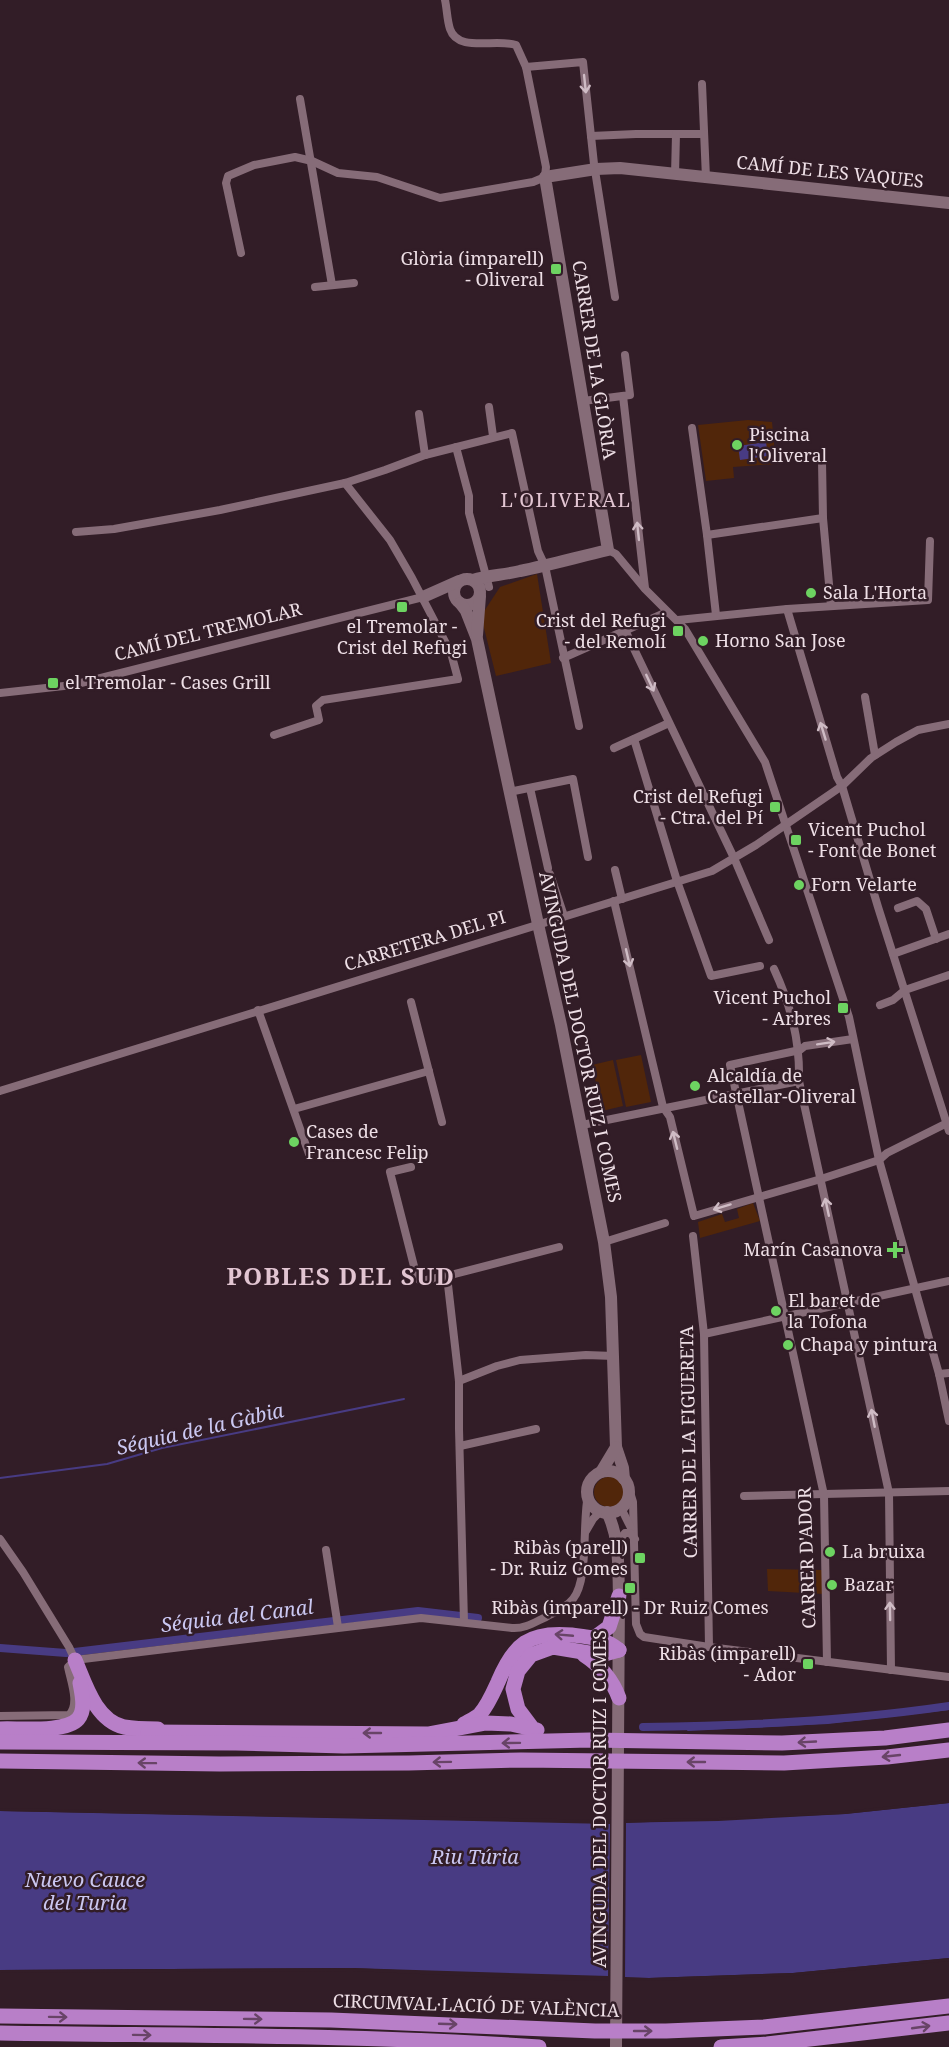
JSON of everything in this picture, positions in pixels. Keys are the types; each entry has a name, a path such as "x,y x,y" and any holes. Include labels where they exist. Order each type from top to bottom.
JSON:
{"highway":[{"path":"594,1638 609,1627 619,1596"},
{"path":"456,1730 479,1715 490,1700 507,1660 524,1642 551,1634 594,1638 609,1642 619,1650"},
{"path":"533,1729 518,1709 513,1689 518,1671 531,1655 553,1647 601,1655 619,1650"},
{"path":"579,1652 599,1664 614,1685 619,1704"},
{"path":"0,1731 63,1727 78,1720 83,1700 72,1653"},
{"path":"72,1653 100,1711 115,1724 125,1727 212,1732"},
{"path":"0,1731 428,1734 486,1723 511,1724 590,1740"},
{"path":"0,1742 344,1746 590,1740 782,1743 885,1738 949,1730"},
{"path":"34,1742 128,1746 290,1762"},
{"path":"0,1761 220,1764 521,1760 784,1762 887,1757 949,1750"},
{"name":"CIRCUMVAL·LACIÓ DE VALÈNCIA","path":"0,2016 331,2020 595,2031 666,2031 765,2027 949,2006"},
{"path":"721,2047 893,2031 949,2023"},
{"path":"803,2047 870,2038 893,2031"},
{"name":"CIRCUMVAL·LACIÓ DE VALÈNCIA","path":"0,2034 335,2037 461,2041 538,2047"}],"street":[{"path":"241,253 226,183 228,176 254,165 295,158 312,161 338,173 377,177 440,198 533,182 545,177 546,166 525,67 516,45 507,42 465,43 458,40 450,28 445,0"},
{"path":"525,67 583,62 591,136 615,297"},
{"path":"702,84 706,178"},
{"path":"300,99 332,285"},
{"path":"675,175 676,134"},
{"path":"591,136 704,134"},
{"name":"CAMÍ DE LES VAQUES","path":"545,177 596,169 620,168 949,203"},
{"name":"CARRER DE LA GLÒRIA","path":"545,177 608,550"},
{"path":"315,287 354,283"},
{"path":"625,355 645,589"},
{"path":"583,401 627,395"},
{"path":"489,407 493,436"},
{"path":"419,414 424,455"},
{"path":"692,428 716,615"},
{"path":"76,532 114,529 220,510 345,483 424,455 512,433 538,551 545,566 579,726"},
{"name":"AVINGUDA DEL DOCTOR RUIZ I COMES","path":"456,447 470,496 469,513 482,584 477,639"},
{"path":"822,461 831,606"},
{"path":"274,735 319,720 316,706 322,700 458,679 451,653 423,597 390,540 345,483"},
{"path":"707,535 824,518"},
{"path":"678,620 787,609 928,600 930,541"},
{"path":"482,584 474,604 469,605 458,601 454,590 459,581 468,579 482,584 505,574 608,550 616,554 645,589 678,620 765,762 849,1017 879,1160 939,1374 949,1421"},
{"name":"CAMÍ DEL TREMOLAR","path":"0,693 73,685 423,597 459,581"},
{"name":"CAMÍ DEL TREMOLAR","path":"423,597 458,601"},
{"name":"AVINGUDA DEL DOCTOR RUIZ I COMES","path":"458,601 466,612 477,639 582,1125 604,1242 611,1298 616,1447 626,1484"},
{"path":"615,870 618,900 663,1107 670,1117 694,1216 879,1160 887,1153 948,1125 842,786 837,777 787,609"},
{"path":"563,658 667,612"},
{"path":"625,630 734,858 769,940"},
{"path":"865,697 875,755"},
{"path":"614,748 669,723"},
{"name":"CARRETERA DEL PI","path":"0,1091 711,871 842,786 875,755 918,730 949,724"},
{"path":"634,739 677,881 711,976 760,966"},
{"path":"509,792 573,779 588,857"},
{"name":"AVINGUDA DEL DOCTOR RUIZ I COMES","path":"530,788 549,871 564,916"},
{"path":"898,908 917,901 926,909 936,939"},
{"path":"893,954 949,934"},
{"path":"774,969 786,995 800,1050 800,1081 889,1493 891,1670"},
{"path":"880,1005 893,1000 905,990 949,975"},
{"path":"411,1002 442,1122"},
{"path":"258,1010 309,1154"},
{"path":"800,1050 805,1046 853,1039"},
{"name":"CARRER D'ADOR","path":"800,1050 730,1065 824,1495 827,1662"},
{"path":"294,1108 429,1071"},
{"path":"582,1125 800,1081"},
{"path":"411,1167 390,1172 417,1278 421,1281 559,1246"},
{"path":"604,1242 665,1223"},
{"name":"CARRER DE LA FIGUERETA","path":"693,1236 704,1334 709,1647"},
{"path":"447,1276 459,1381 464,1617"},
{"path":"704,1334 949,1281"},
{"path":"459,1381 497,1366 520,1360 586,1354 614,1356"},
{"path":"939,1374 949,1373"},
{"path":"460,1446 536,1429"},
{"path":"72,1653 422,1618 464,1617 519,1629 563,1608 574,1599 583,1573 584,1534 592,1479 600,1472 616,1447"},
{"path":"600,1472 611,1471 626,1484 633,1502 636,1624 640,1634 651,1638 709,1647 949,1677"},
{"path":"584,1534 593,1519 604,1512 621,1508 627,1499 626,1484"},
{"path":"744,1496 949,1491"},
{"path":"588,1495 592,1505 604,1512"},
{"path":"621,1508 635,1539"},
{"name":"AVINGUDA DEL DOCTOR RUIZ I COMES","path":"616,2047 621,1508"},
{"name":"AVINGUDA DEL DOCTOR RUIZ I COMES","path":"604,1512 614,1527 619,1545"},
{"path":"619,1545 625,1533 630,1533 635,1539"},
{"path":"0,1539 23,1572 72,1653 68,1667 75,1704 69,1715 0,1716"},
{"path":"326,1550 338,1627"}],"shaded area":[{"name":"Piscina l'Oliveral","path":"748,420 772,422 776,464 733,467 734,478 706,481 698,425"},
{"path":"537,574 551,663 496,676 481,616 500,587"},
{"path":"641,1055 651,1102 626,1107 616,1060"},
{"path":"613,1060 623,1106 602,1111 592,1065"},
{"path":"753,1203 760,1221 700,1238 698,1222 722,1214 725,1222 739,1218 737,1209"},
{"path":"609,1477 620,1481 624,1492 620,1503 609,1507 598,1503 594,1492 598,1481"},
{"path":"767,1569 823,1570 824,1594 768,1591"}],"water":[{"path":"766,442 768,456 740,460 738,446"},
{"name":"Nuevo Cauce del Turia","path":"949,1803 949,1958 793,1973 649,1978 553,1977 352,1968 0,1970 0,1811 608,1823 718,1821 845,1814"}],"pier":[{"path":"949,1800 949,1803 845,1814 626,1823 625,1977 793,1973 949,1958 949,1961 793,1976 649,1981 553,1980 352,1971 0,1973 0,1970 352,1968 608,1976 610,1824 0,1811 0,1808 607,1820 718,1818 845,1811"}],"waterway":[{"name":"Séquia de la Gàbia","path":"0,1478 107,1464 162,1448 404,1399"},
{"name":"Séquia del Canal","path":"0,1648 66,1653 418,1611 478,1618"},
{"path":"643,1727 796,1722 949,1706"},
{"path":"688,1730 828,1723 949,1709"}],"place":[{"name":"Glòria (imparell) - Oliveral","path":"556,269"},
{"name":"Piscina l'Oliveral","path":"737,445"},
{"name":"Sala L'Horta","path":"811,593"},
{"name":"el Tremolar - Crist del Refugi","path":"402,607"},
{"name":"Crist del Refugi - del Remolí","path":"678,631"},
{"name":"Horno San Jose","path":"703,641"},
{"name":"el Tremolar - Cases Grill","path":"53,683"},
{"name":"Crist del Refugi - Ctra. del Pí","path":"775,807"},
{"name":"Vicent Puchol - Font de Bonet","path":"796,840"},
{"name":"Forn Velarte","path":"799,885"},
{"name":"Vicent Puchol - Arbres","path":"843,1008"},
{"name":"Alcaldía de Castellar-Oliveral","path":"695,1086"},
{"name":"Cases de Francesc Felip","path":"294,1142"},
{"name":"Marín Casanova","path":"895,1250"},
{"name":"El baret de la Tofona","path":"776,1311"},
{"name":"Chapa y pintura","path":"788,1345"},
{"name":"La bruixa","path":"830,1552"},
{"name":"Ribàs (parell) - Dr. Ruiz Comes","path":"640,1558"},
{"name":"Bazar","path":"832,1585"},
{"name":"Ribàs (imparell) - Dr Ruiz Comes","path":"630,1588"},
{"name":"Ribàs (imparell) - Ador","path":"808,1664"}],"district":[{"name":"L'OLIVERAL","path":"566,500"},
{"name":"POBLES DEL SUD","path":"341,1277"}],"water label":[{"name":"Riu Túria","path":"475,1857"}]}
